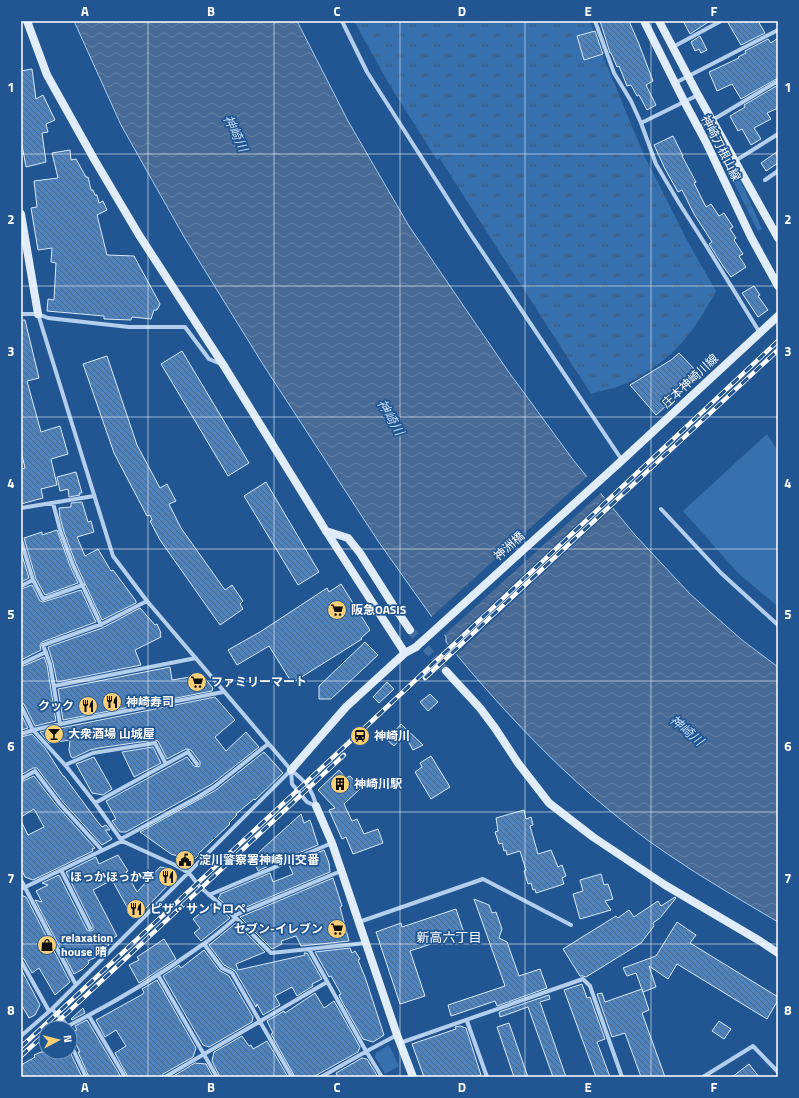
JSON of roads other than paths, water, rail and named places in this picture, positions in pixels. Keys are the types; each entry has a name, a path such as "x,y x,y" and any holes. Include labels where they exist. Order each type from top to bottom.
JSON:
{"street":[{"path":"27,21 47,75 74,124 140,235 224,366 326,531 405,653"},
{"path":"342,21 375,86 620,462"},
{"path":"595,21 614,73 631,101 656,164 679,204 760,333"},
{"name":"神崎刀根山線","path":"644,21 699,128 751,237 778,286"},
{"name":"神崎刀根山線","path":"659,21 688,77 778,238"},
{"path":"673,48 720,21"},
{"path":"675,83 778,30"},
{"path":"699,128 778,81"},
{"path":"641,123 698,95"},
{"path":"735,161 778,134"},
{"path":"765,180 778,171"},
{"path":"21,214 38,314 113,556 147,601 268,744 291,770 300,777 314,796 316,806 332,843 397,1035 413,1077"},
{"path":"21,314 38,314 48,318 129,327 185,327 209,359 224,366"},
{"name":"庄本神崎川線","path":"620,462 778,316"},
{"name":"神洲橋","path":"291,770 346,708 405,653 416,647 620,462"},
{"path":"21,508 94,496"},
{"path":"53,503 61,533 73,565 101,625"},
{"path":"661,509 721,573 778,625"},
{"path":"326,531 348,538 360,553 410,630"},
{"path":"21,540 33,580 43,598 82,585"},
{"path":"21,586 33,580"},
{"path":"60,724 50,664 43,644 101,625 147,601"},
{"path":"21,664 46,652"},
{"path":"54,686 196,658"},
{"path":"446,671 480,708 518,763 549,803 593,837 665,885 778,953"},
{"path":"21,734 60,724 224,692"},
{"path":"21,706 33,730 95,803 121,840 189,873 209,895 271,953 366,944"},
{"path":"64,765 93,752 155,743 166,764"},
{"path":"23,888 102,850 198,797 214,787 268,744"},
{"path":"95,803 188,752 197,764"},
{"path":"291,770 292,784 307,802 316,806"},
{"path":"21,1036 76,985 291,770"},
{"path":"21,779 35,771 60,804 102,850"},
{"path":"209,895 332,843"},
{"path":"60,870 90,928"},
{"path":"78,1022 158,975 204,944 234,917 341,871"},
{"path":"359,922 483,879 571,925"},
{"path":"21,880 23,888 76,985"},
{"path":"204,944 222,968 232,973 292,1077"},
{"path":"309,949 382,1077"},
{"path":"21,961 50,1010 61,1020"},
{"path":"158,975 217,1077"},
{"path":"400,1043 467,1021 583,979 590,986 622,1077"},
{"path":"164,1077 327,982"},
{"path":"89,1016 124,1077"},
{"path":"467,1021 487,1077"},
{"path":"322,1077 397,1035"},
{"path":"702,1077 753,1046 778,1072"},
{"path":"78,1060 86,1077"}],"water":[{"name":"神崎川","path":"74,21 297,21 348,121 409,226 508,371 574,461 635,535 691,595 742,640 778,667 778,922 682,864 607,809 550,757 496,701 446,642 446,637 378,541 264,366 183,235 121,125"}],"tunnel":[{"path":"410,630 446,671"}],"railway":[{"path":"21,1047 778,341"},
{"path":"425,678 778,350"},
{"path":"60,1020 344,755"},
{"path":"21,1056 38,1040"}],"place":[{"name":"阪急OASIS","path":"337,610"},
{"name":"ファミリーマート","path":"197,682"},
{"name":"神崎寿司","path":"112,702"},
{"name":"クック","path":"88,706"},
{"name":"大衆酒場 山城屋","path":"54,734"},
{"name":"神崎川","path":"360,736"},
{"name":"神崎川駅","path":"340,784"},
{"name":"淀川警察署神崎川交番","path":"185,860"},
{"name":"ほっかほっか亭","path":"168,877"},
{"name":"ピザ・サントロペ","path":"136,909"},
{"name":"セブン-イレブン","path":"337,929"},
{"name":"relaxation house 晴","path":"47,945"}],"district":[{"name":"新高六丁目","path":"449,937"}]}
